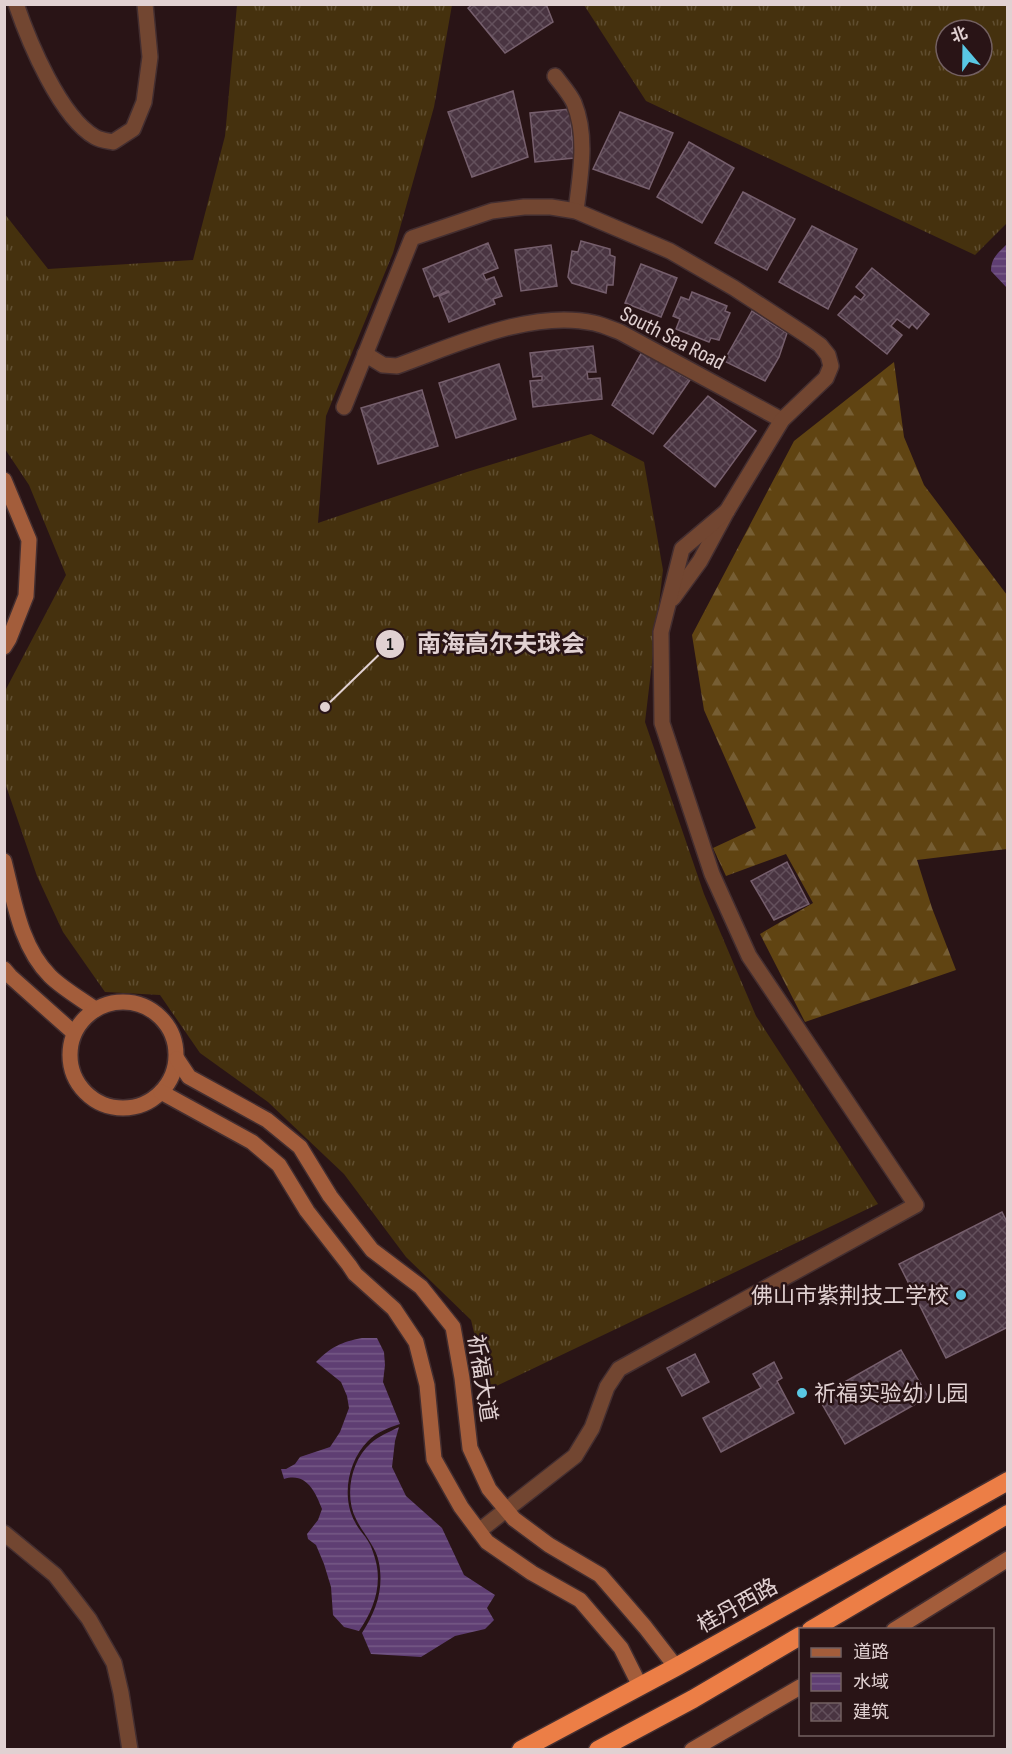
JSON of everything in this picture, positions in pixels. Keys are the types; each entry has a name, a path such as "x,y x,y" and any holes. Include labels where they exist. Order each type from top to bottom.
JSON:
{"highway":[{"path":"974,1499 1008,1476"},
{"path":"974,1499 1008,1480"},
{"name":"桂丹西路","path":"521,1749 676,1667 974,1499"},
{"path":"813,1628 1008,1515"},
{"path":"598,1749 693,1699 799,1636"}],"street":[{"path":"16,4 28,39 74,120 97,138 113,142 133,129 144,102 150,57 145,4"},
{"path":"555,76 573,102 581,130 581,164 576,211"},
{"path":"344,407 412,238 492,211 533,207 576,211 670,251 734,288 820,345 828,356 831,366 826,378 782,420 700,561 669,603"},
{"name":"South Sea Road","path":"366,354 383,365 397,366 506,328 530,323 564,321 594,323 620,332 782,420"},
{"path":"4,480 29,540 26,596 4,647"},
{"path":"479,1531 574,1456 592,1428 607,1387 619,1369 916,1205 750,956 712,874 662,723 661,633 682,549 727,511"},
{"path":"4,861 22,931 36,956 50,976 95,1009"},
{"path":"4,969 74,1033"},
{"path":"112,1002 137,1003 154,1010 167,1023 175,1040 177,1059 172,1077 152,1100 134,1107 116,1108 98,1102 82,1090 73,1074 69,1056 74,1033 81,1021 95,1009 112,1002"},
{"name":"祈福大道","path":"177,1059 189,1077 267,1120 300,1147 330,1196 372,1250 420,1287 453,1327 462,1378 470,1448 489,1489 514,1519 549,1545 600,1575 676,1667"},
{"path":"161,1092 252,1142 279,1165 307,1211 355,1274 394,1309 417,1342 427,1385 434,1459 461,1508 487,1542 532,1573 580,1600 621,1648 640,1686"},
{"path":"4,1533 55,1575 89,1619 114,1663 122,1693 130,1749"},
{"path":"896,1628 1008,1559"},
{"path":"692,1749 799,1688"}],"green space":[{"path":"237,5 452,5 434,107 393,253 326,416 318,523 467,472 591,434 644,462 663,570 645,722 704,894 756,1016 878,1204 488,1390 471,1320 406,1257 344,1174 268,1102 200,1053 160,995 105,992 63,932 37,876 5,783 5,691 66,575 29,485 5,449 4,213 48,269 193,260 225,136"},
{"path":"584,5 1007,5 1007,223 975,255 646,101"},
{"path":"894,362 904,437 924,485 1007,595 1007,849 917,860 932,908 956,970 805,1022 760,934 813,903 786,854 726,876 713,848 756,828 704,710 692,635 794,441"}],"water":[{"path":"1007,244 1007,288 991,271 991,266 998,253"},
{"path":"362,1338 377,1338 384,1352 383,1382 400,1424 379,1433 368,1441 361,1449 351,1469 348,1502 356,1525 371,1546 378,1571 375,1598 359,1631 344,1627 333,1615 331,1587 324,1564 316,1545 308,1539 307,1534 318,1520 322,1509 316,1496 304,1481 298,1478 284,1479 281,1469 295,1464 300,1457 330,1447 340,1432 349,1408 347,1396 341,1382 316,1362 337,1346"},
{"path":"399,1427 392,1467 406,1496 442,1528 464,1575 495,1595 487,1608 494,1620 485,1629 455,1636 421,1657 371,1654 362,1633 378,1600 380,1573 375,1551 352,1510 350,1489 354,1468 364,1450 377,1438"}],"building":[{"path":"473,4 546,4 553,22 505,53 468,8"},
{"path":"513,91 528,157 472,177 448,112"},
{"path":"570,109 574,158 535,162 530,113"},
{"path":"620,112 673,133 649,189 593,169"},
{"path":"689,142 734,168 702,223 657,197"},
{"path":"743,192 795,219 767,270 715,243"},
{"path":"812,226 857,249 828,309 779,282"},
{"path":"581,241 610,249 610,255 615,257 613,285 607,285 606,293 572,283 568,277 572,251 578,252"},
{"path":"488,243 498,268 483,274 486,280 494,277 502,296 493,299 495,304 449,322 439,296 449,292 434,297 423,269"},
{"path":"551,245 557,286 521,291 515,250"},
{"path":"641,264 677,278 661,317 625,303"},
{"path":"872,268 929,314 917,329 912,324 909,328 897,319 891,326 902,335 887,354 838,315 855,296 861,300 865,295 856,287"},
{"path":"692,292 727,306 725,311 730,313 719,340 711,338 709,342 676,329 680,319 673,316 681,297 689,300"},
{"path":"752,311 787,333 779,357 765,381 724,361"},
{"path":"593,346 596,372 587,372 588,379 600,378 602,399 533,407 530,381 542,380 542,376 533,377 530,353"},
{"path":"642,352 690,380 653,434 612,405"},
{"path":"499,364 516,419 456,438 439,383"},
{"path":"422,390 438,446 378,464 361,408"},
{"path":"708,396 756,431 715,487 664,446"},
{"path":"787,862 809,904 774,920 751,881"},
{"name":"佛山市紫荆技工学校","path":"1002,1212 1008,1224 1008,1327 946,1358 899,1264"},
{"path":"901,1350 928,1397 845,1444 818,1397"},
{"path":"695,1354 709,1382 682,1396 667,1368"},
{"path":"774,1362 782,1378 777,1381 794,1413 721,1452 703,1418 761,1388 753,1374"}],"place":[{"name":"南海高尔夫球会","path":"325,707"},
{"name":"佛山市紫荆技工学校","path":"961,1295"},
{"name":"祈福实验幼儿园","path":"802,1393"}]}
